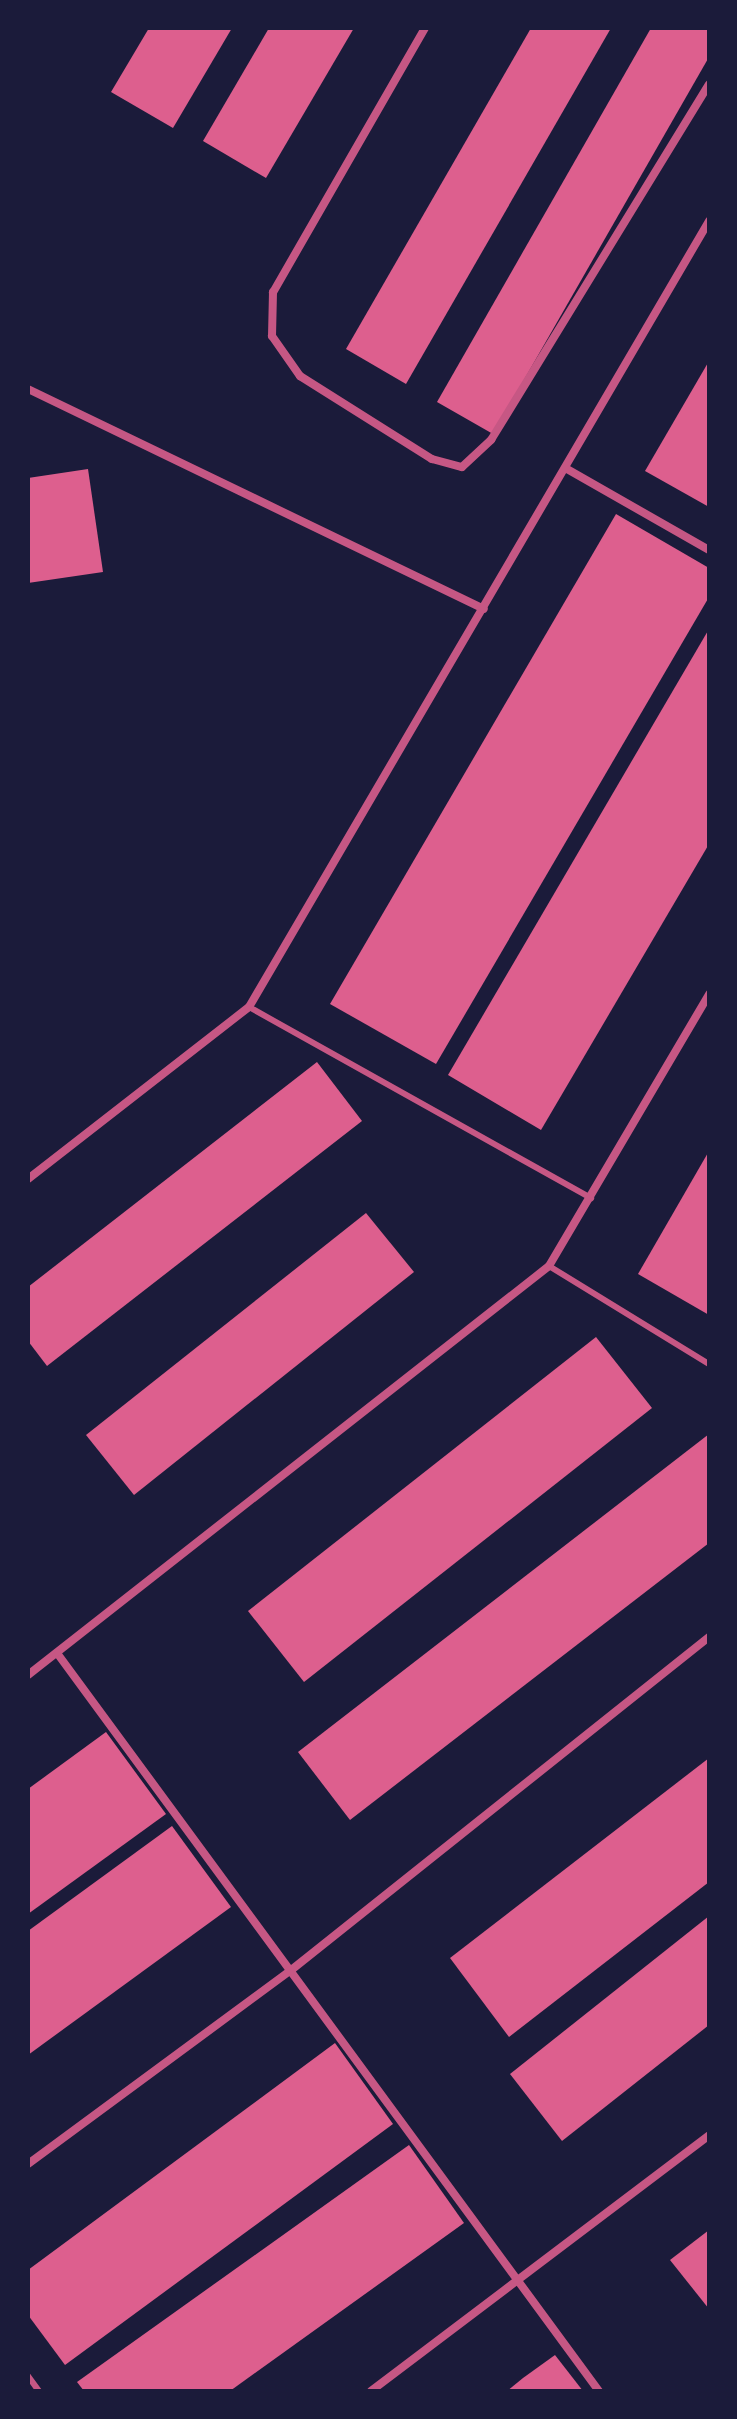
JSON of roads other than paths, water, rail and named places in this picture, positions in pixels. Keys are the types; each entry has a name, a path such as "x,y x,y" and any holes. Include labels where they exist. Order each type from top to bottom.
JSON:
{"street":[{"path":"425,28 273,292 272,336 300,376 432,459 462,467 491,440 709,84"},
{"path":"28,1179 249,1007 567,469 709,221"},
{"path":"28,389 484,609"},
{"path":"567,469 709,550"},
{"path":"28,1675 549,1266 709,994"},
{"path":"28,2164 290,1971 709,1637"},
{"path":"57,1653 599,2391"},
{"path":"371,2391 520,2284 709,2135"}],"lane":[{"path":"249,1007 591,1198"},
{"path":"549,1266 709,1364"},
{"path":"28,2376 39,2391"}]}
